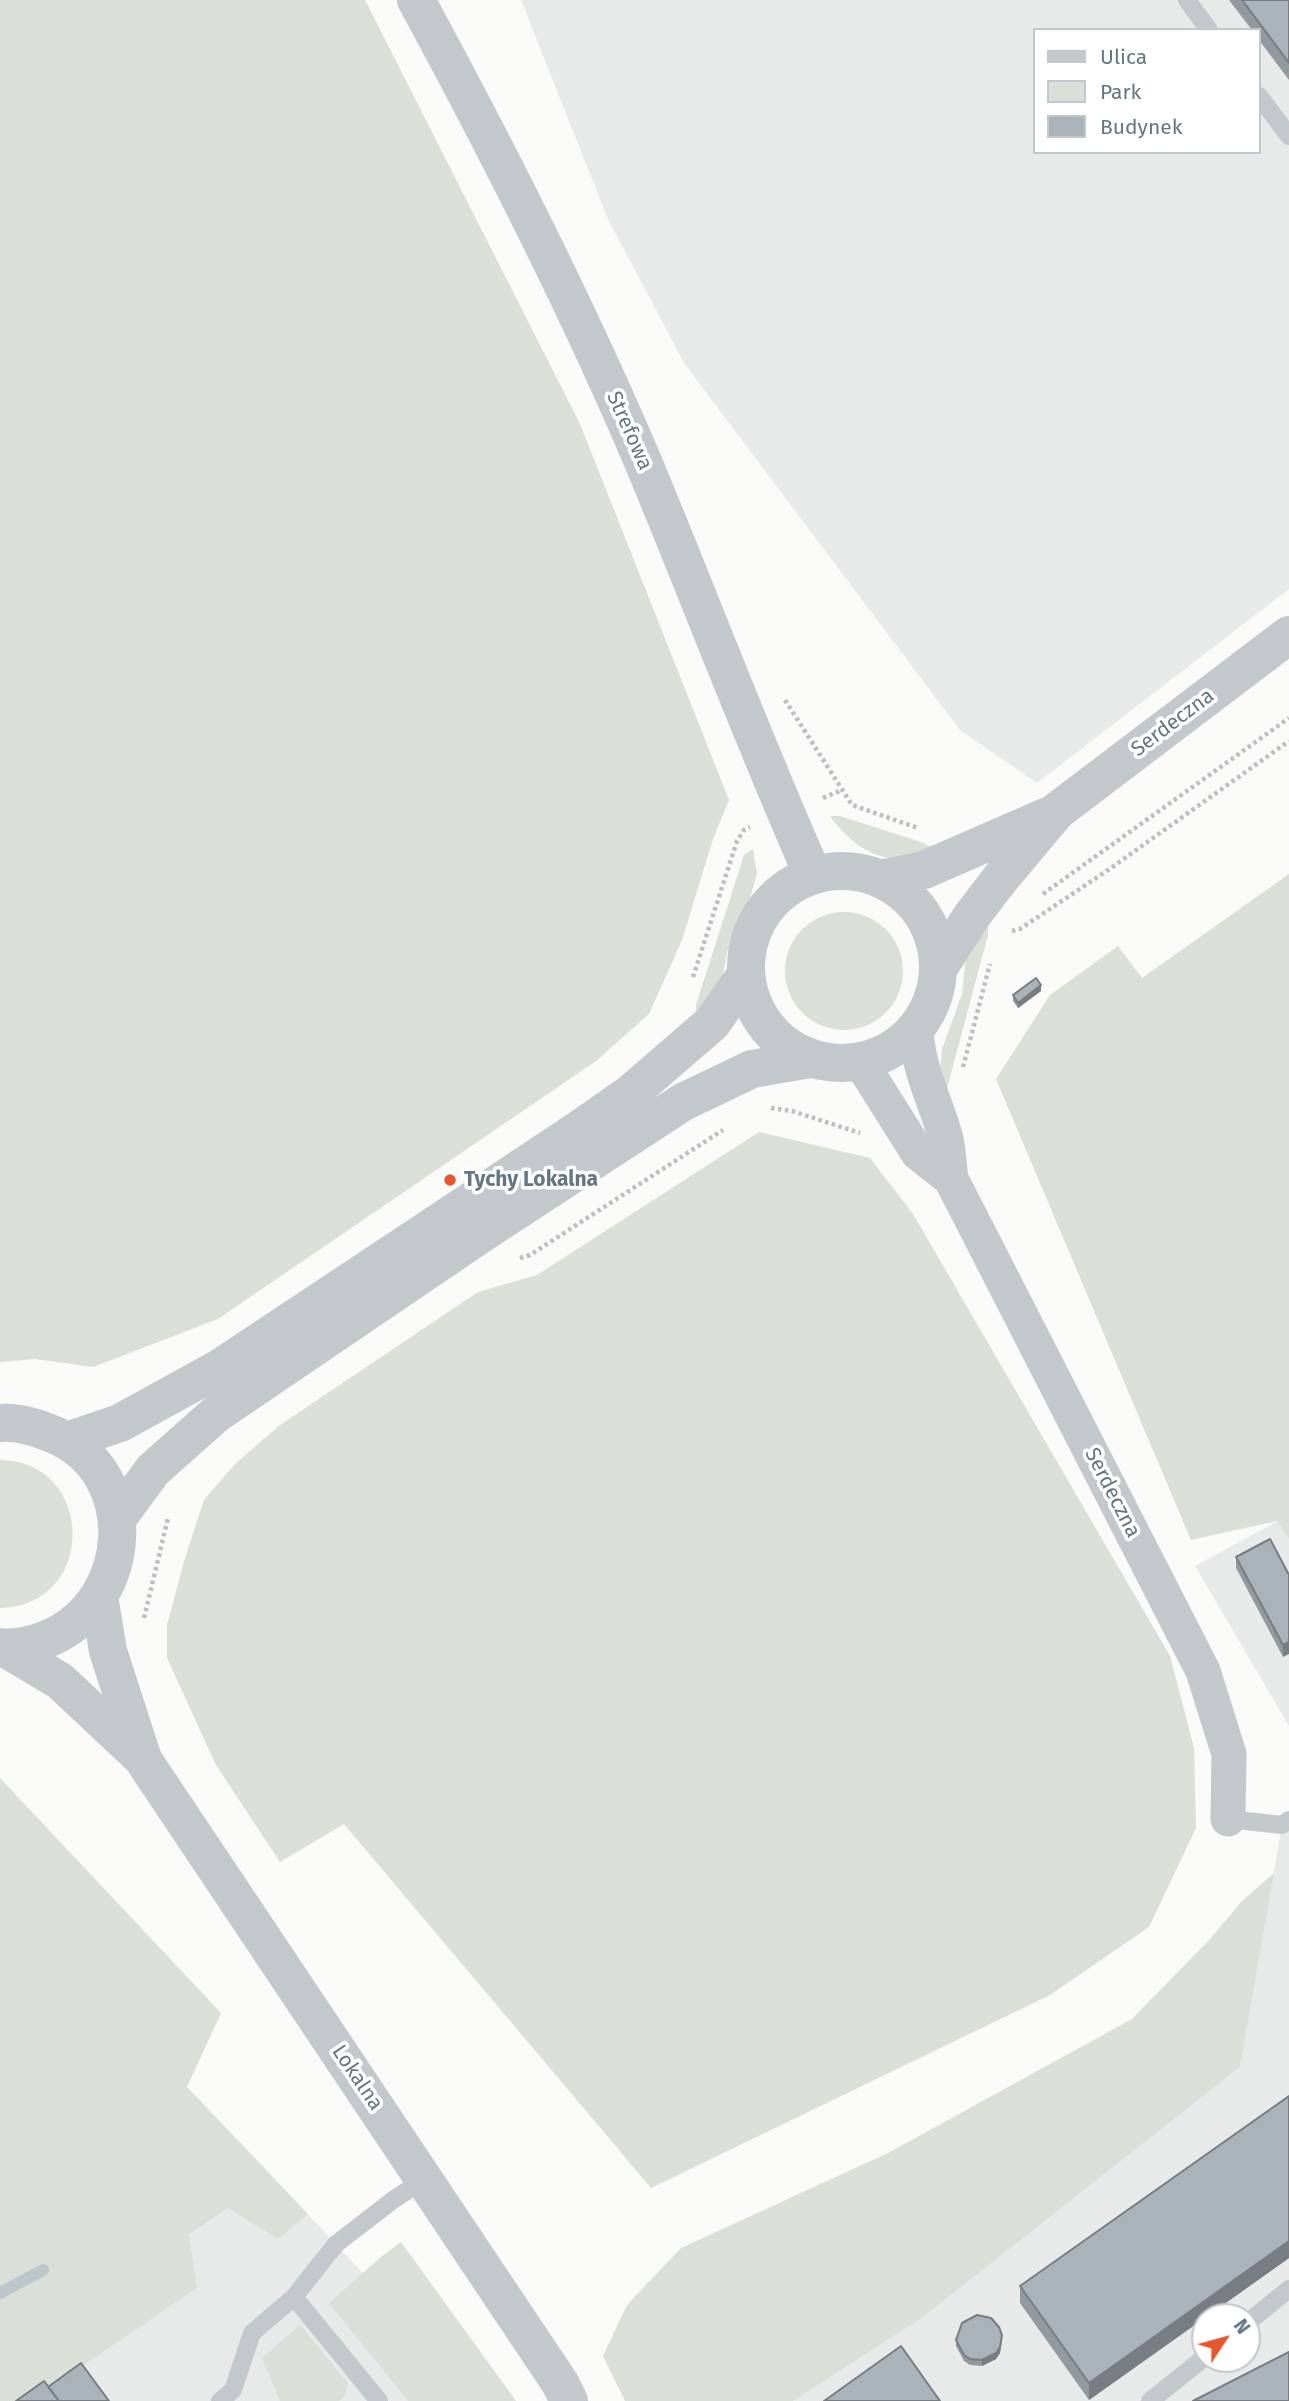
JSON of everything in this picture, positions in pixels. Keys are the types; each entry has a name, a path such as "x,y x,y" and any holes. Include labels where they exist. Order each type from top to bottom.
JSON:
{"street":[{"name":"Strefowa","path":"416,0 523,207 599,363 644,464 813,875"},
{"name":"Serdeczna","path":"880,879 924,870 1057,811 1289,635"},
{"name":"Serdeczna","path":"938,969 989,894 1057,811"},
{"path":"117,1519 153,1470 216,1414 257,1384 683,1102 752,1069 810,1059 841,1064 873,1059 900,1044 916,1029 928,1012 938,969 936,947 929,925 908,898 900,890 880,879 858,872 836,870 813,875 789,886 769,902 754,925 746,950 745,976 752,1003 765,1027 786,1046 810,1059"},
{"path":"67,1441 120,1423 218,1369 578,1130 631,1093 712,1023 745,976"},
{"path":"916,1029 917,1051 924,1078 946,1138 951,1179"},
{"path":"860,1061 918,1153 951,1179"},
{"name":"Serdeczna","path":"951,1179 1203,1671 1229,1754 1228,1819"},
{"path":"0,1423 38,1427 67,1441 91,1461 108,1489 117,1519 117,1551 110,1577 90,1609 66,1630 37,1643 3,1647"},
{"name":"Lokalna","path":"99,1596 108,1651 142,1758"},
{"name":"Lokalna","path":"3,1647 60,1681 142,1758 425,2179 569,2401"}],"lane":[{"path":"1187,0 1208,28"},
{"path":"1261,99 1289,136"},
{"path":"1228,1819 1282,1825 1289,1821"},
{"path":"220,2401 233,2390 252,2333 294,2297 336,2244 425,2179"},
{"path":"1261,2312 1289,2289"},
{"path":"294,2297 379,2401"},
{"path":"1150,2401 1191,2368"}],"path":[{"path":"784,698 852,805 950,840 961,855"},
{"path":"1039,897 1289,718"},
{"path":"989,894 1002,912 997,934 1020,929 1289,741"},
{"path":"691,986 737,841 744,830 842,790"},
{"path":"938,1116 952,1108 992,955"},
{"path":"518,1259 530,1255 737,1120 716,1086"},
{"path":"764,1107 792,1111 891,1143 906,1135"},
{"path":"144,1619 170,1512"}],"shaded area":[{"path":"521,0 1289,0 1289,589 1037,783 960,730 684,363 608,219"},
{"path":"1278,1521 1289,1539 1289,1726 1195,1566"},
{"path":"1289,1811 1289,2401 793,2401 922,2318 1240,2067 1282,1825"},
{"path":"187,2087 481,2401 0,2401 0,2111"}],"green space":[{"path":"0,0 365,0 580,424 729,800 713,839 682,940 649,1014 596,1061 218,1319 93,1367 35,1359 0,1362"},
{"path":"830,816 840,816 921,842 937,850 899,858 878,855 851,839"},
{"path":"753,849 757,874 727,952 722,982 696,1018 696,1005 744,855"},
{"path":"1289,874 1289,1539 1277,1521 1191,1540 996,1079 1050,995 1118,946 1142,978"},
{"path":"844,912 867,917 886,929 898,948 903,971 898,994 886,1013 867,1025 844,1030 821,1025 802,1013 790,994 785,971 790,948 802,929 821,917"},
{"path":"988,919 988,935 945,1096 940,1071 942,1049 962,994 966,955"},
{"path":"759,1132 870,1158 913,1214 1170,1656 1194,1748 1196,1828 1149,1927 1050,1995 651,2188 344,1824 280,1862 216,1765 167,1658 167,1625 204,1500 235,1464 280,1425 478,1292 537,1275"},
{"path":"0,1460 32,1467 54,1483 68,1507 73,1534 68,1561 55,1584 32,1601 0,1608"},
{"path":"0,1778 221,2013 187,2087 308,2214 278,2239 228,2208 189,2234 197,2288 31,2401 0,2401"},
{"path":"1274,1873 1240,2067 922,2318 793,2401 625,2401 603,2356 627,2305 681,2248 888,2153 1132,2019 1211,1938 1242,1901"},
{"path":"401,2242 516,2401 408,2401 329,2303"},
{"path":"300,2325 348,2383 344,2397 339,2401 280,2401 262,2358"}],"building":[{"path":"1242,0 1289,0 1289,63"},
{"path":"1036,978 1041,985 1018,1003 1013,995"},
{"path":"1270,1539 1289,1575 1289,1642 1283,1645 1236,1557"},
{"path":"1289,2096 1289,2241 1202,2303 1191,2303 1191,2311 1089,2383 1020,2286"},
{"path":"977,2315 991,2318 1002,2335 996,2353 982,2360 970,2359 964,2355 956,2340 962,2323"},
{"path":"901,2346 940,2401 824,2401"},
{"path":"1289,2352 1289,2401 1193,2401 1248,2373 1261,2373 1261,2366"},
{"path":"81,2363 109,2401 59,2401 48,2387"},
{"path":"44,2381 59,2401 16,2401"}],"waterway":[{"path":"0,2293 43,2270"}],"place":[{"name":"Tychy Lokalna","path":"450,1180"}]}
